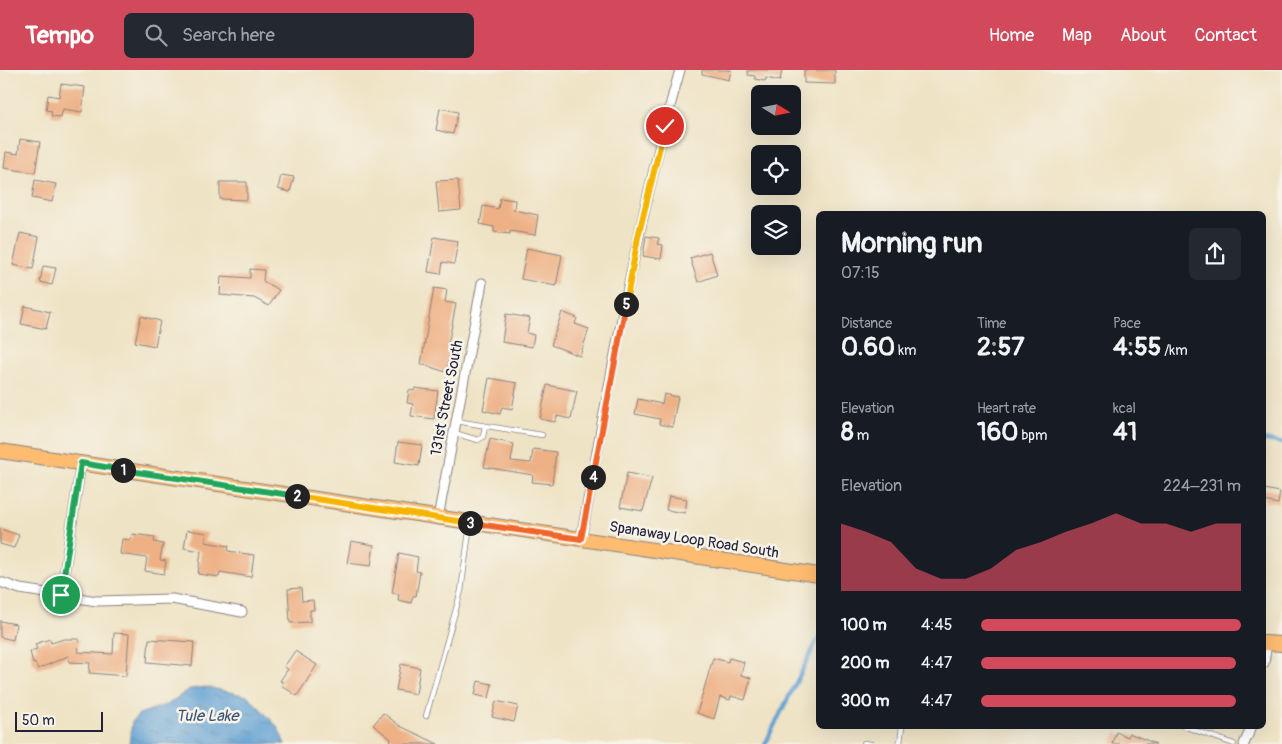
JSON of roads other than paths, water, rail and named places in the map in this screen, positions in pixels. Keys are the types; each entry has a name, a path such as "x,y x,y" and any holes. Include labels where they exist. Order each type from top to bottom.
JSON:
{"main road":[{"name":"Spanaway Loop Road South","path":"0,451 816,575"},
{"path":"1266,643 1282,644"}],"street":[{"path":"581,539 638,237 680,70"},
{"name":"131st Street South","path":"438,518 482,283"},
{"path":"61,595 81,463"},
{"path":"0,582 20,589 116,602 172,599 242,612"},
{"path":"1244,744 1251,729"}],"lane":[{"path":"456,421 542,435"},
{"path":"454,433 478,440 483,437 485,426"},
{"path":"426,716 461,591 470,522"},
{"path":"897,744 900,743 902,729"},
{"path":"1191,729 1234,744"},
{"path":"864,743 871,744"}],"water":[{"name":"Tule Lake","path":"206,687 248,696 277,726 285,744 129,744 132,722 139,714 168,704 190,689"}],"waterway":[{"path":"1266,440 1282,443"},
{"path":"765,744 816,643"}]}
